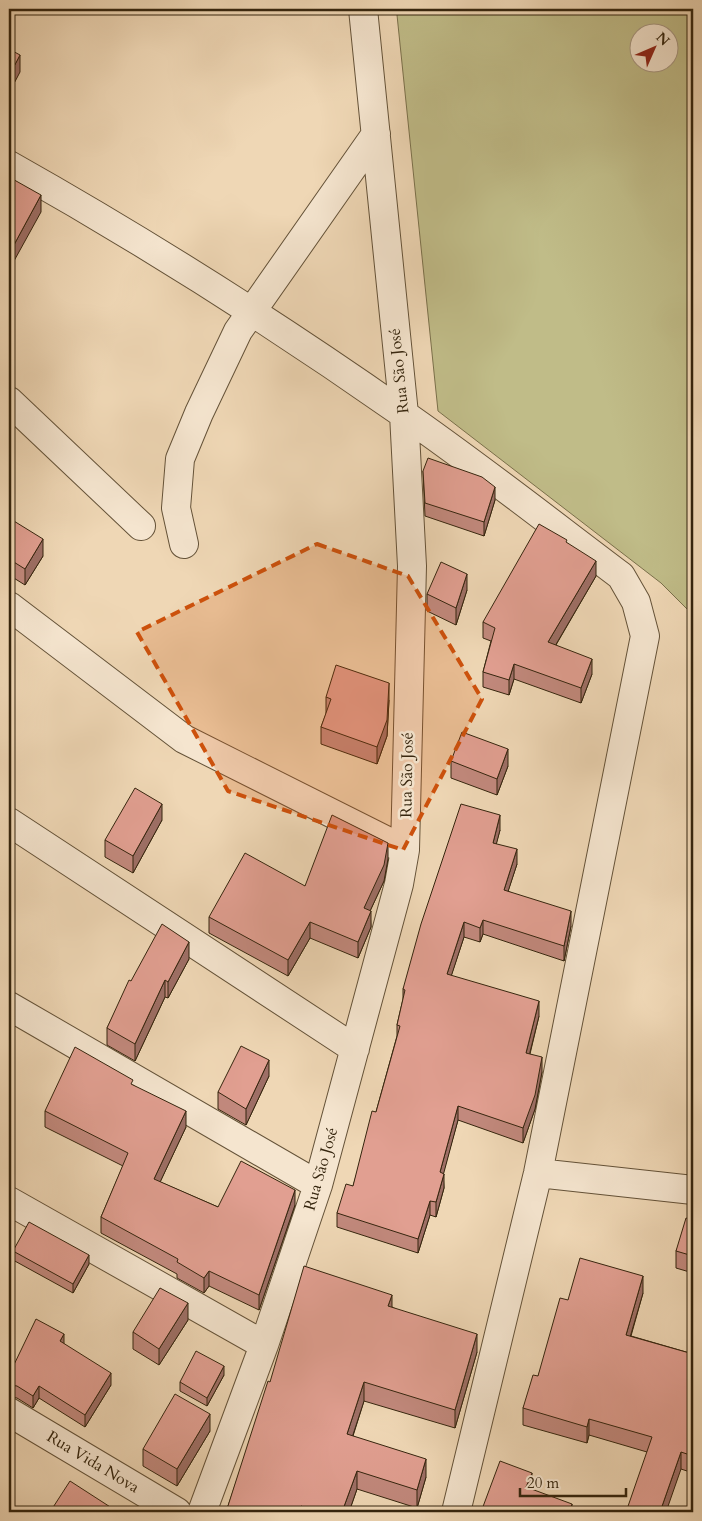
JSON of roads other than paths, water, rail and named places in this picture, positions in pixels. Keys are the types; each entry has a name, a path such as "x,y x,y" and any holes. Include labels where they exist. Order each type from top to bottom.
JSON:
{"street":[{"name":"Rua São José","path":"202,1512 264,1345 318,1185 399,884 405,850 412,566 404,414 363,9"},
{"path":"184,544 176,508 180,459 238,331 376,134"},
{"path":"9,165 85,208 252,311 404,414 621,576 636,602 645,636 538,1173 456,1512"},
{"path":"9,401 141,526"},
{"path":"9,606 184,739 405,850"},
{"path":"9,822 355,1048"},
{"path":"9,1006 318,1185"},
{"path":"538,1173 693,1190"},
{"path":"9,1201 264,1345"},
{"name":"Rua Vida Nova","path":"9,1412 177,1512"}]}
